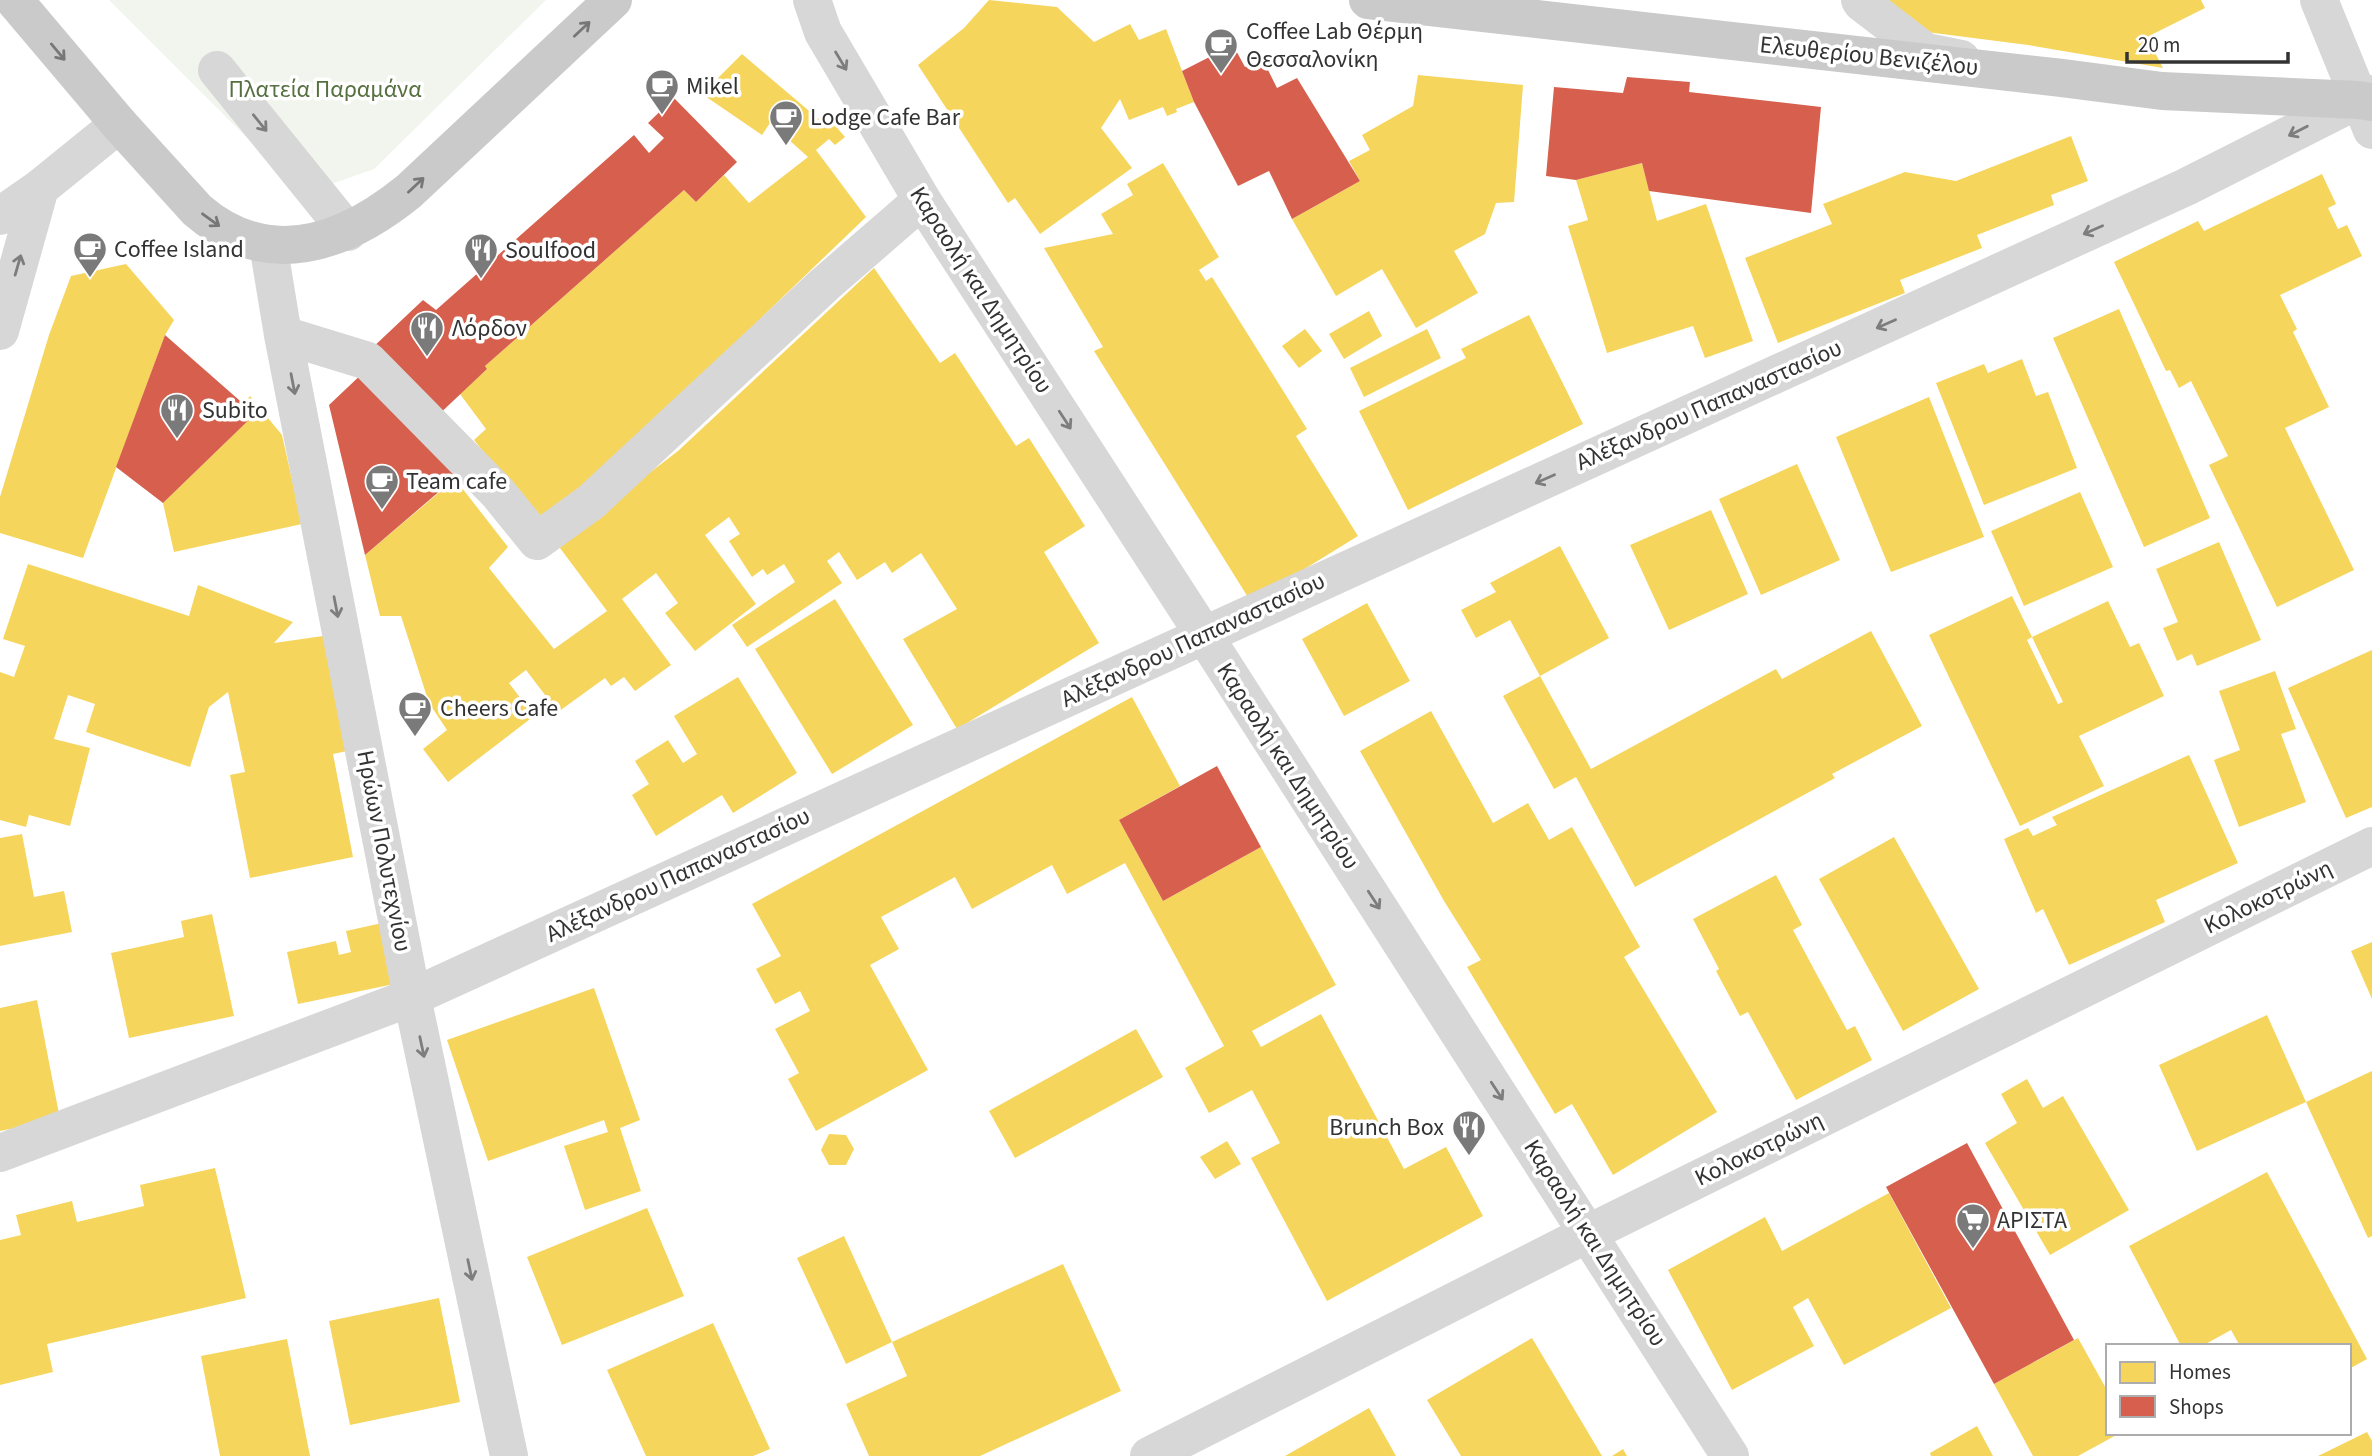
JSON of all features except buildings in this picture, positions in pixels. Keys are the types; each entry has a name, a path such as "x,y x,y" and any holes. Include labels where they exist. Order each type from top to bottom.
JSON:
{"main road":[{"path":"14,0 197,210 211,222 242,237 268,244 314,243 348,232 375,217 409,191 612,0"},
{"name":"Ελευθερίου Βενιζέλου","path":"1367,0 2162,91 2369,106"}],"street":[{"name":"Καραολή και Δημητρίου","path":"811,0 823,32 922,200 1730,1456"},
{"path":"1860,0 1861,4 1926,52 2062,78"},
{"path":"2319,0 2369,106"},
{"path":"217,70 348,232"},
{"name":"Αλέξανδρου Παπαναστασίου","path":"0,1153 412,997 2186,187 2369,106"},
{"path":"0,216 40,188 120,124"},
{"path":"0,331 40,188"},
{"path":"283,335 368,361 498,493 537,541 591,502 824,285 922,200"},
{"name":"Ηρώων Πολυτεχνίου","path":"268,244 283,335 412,997 509,1456"},
{"name":"Κολοκοτρώνη","path":"1149,1456 1589,1233 2372,846"}],"green space":[{"name":"Πλατεία Παραμάνα","path":"109,0 546,0 374,169 303,194"}],"place":[{"name":"Coffee Lab Θέρμη Θεσσαλονίκη","path":"1221,75"},
{"name":"Mikel","path":"662,116"},
{"name":"Lodge Cafe Bar","path":"786,147"},
{"name":"Coffee Island","path":"90,279"},
{"name":"Soulfood","path":"481,280"},
{"name":"Λόρδον","path":"427,358"},
{"name":"Subito","path":"177,440"},
{"name":"Team cafe","path":"382,511"},
{"name":"Cheers Cafe","path":"415,738"},
{"name":"Brunch Box","path":"1469,1157"},
{"name":"ΑΡΙΣΤΑ","path":"1973,1250"}]}
